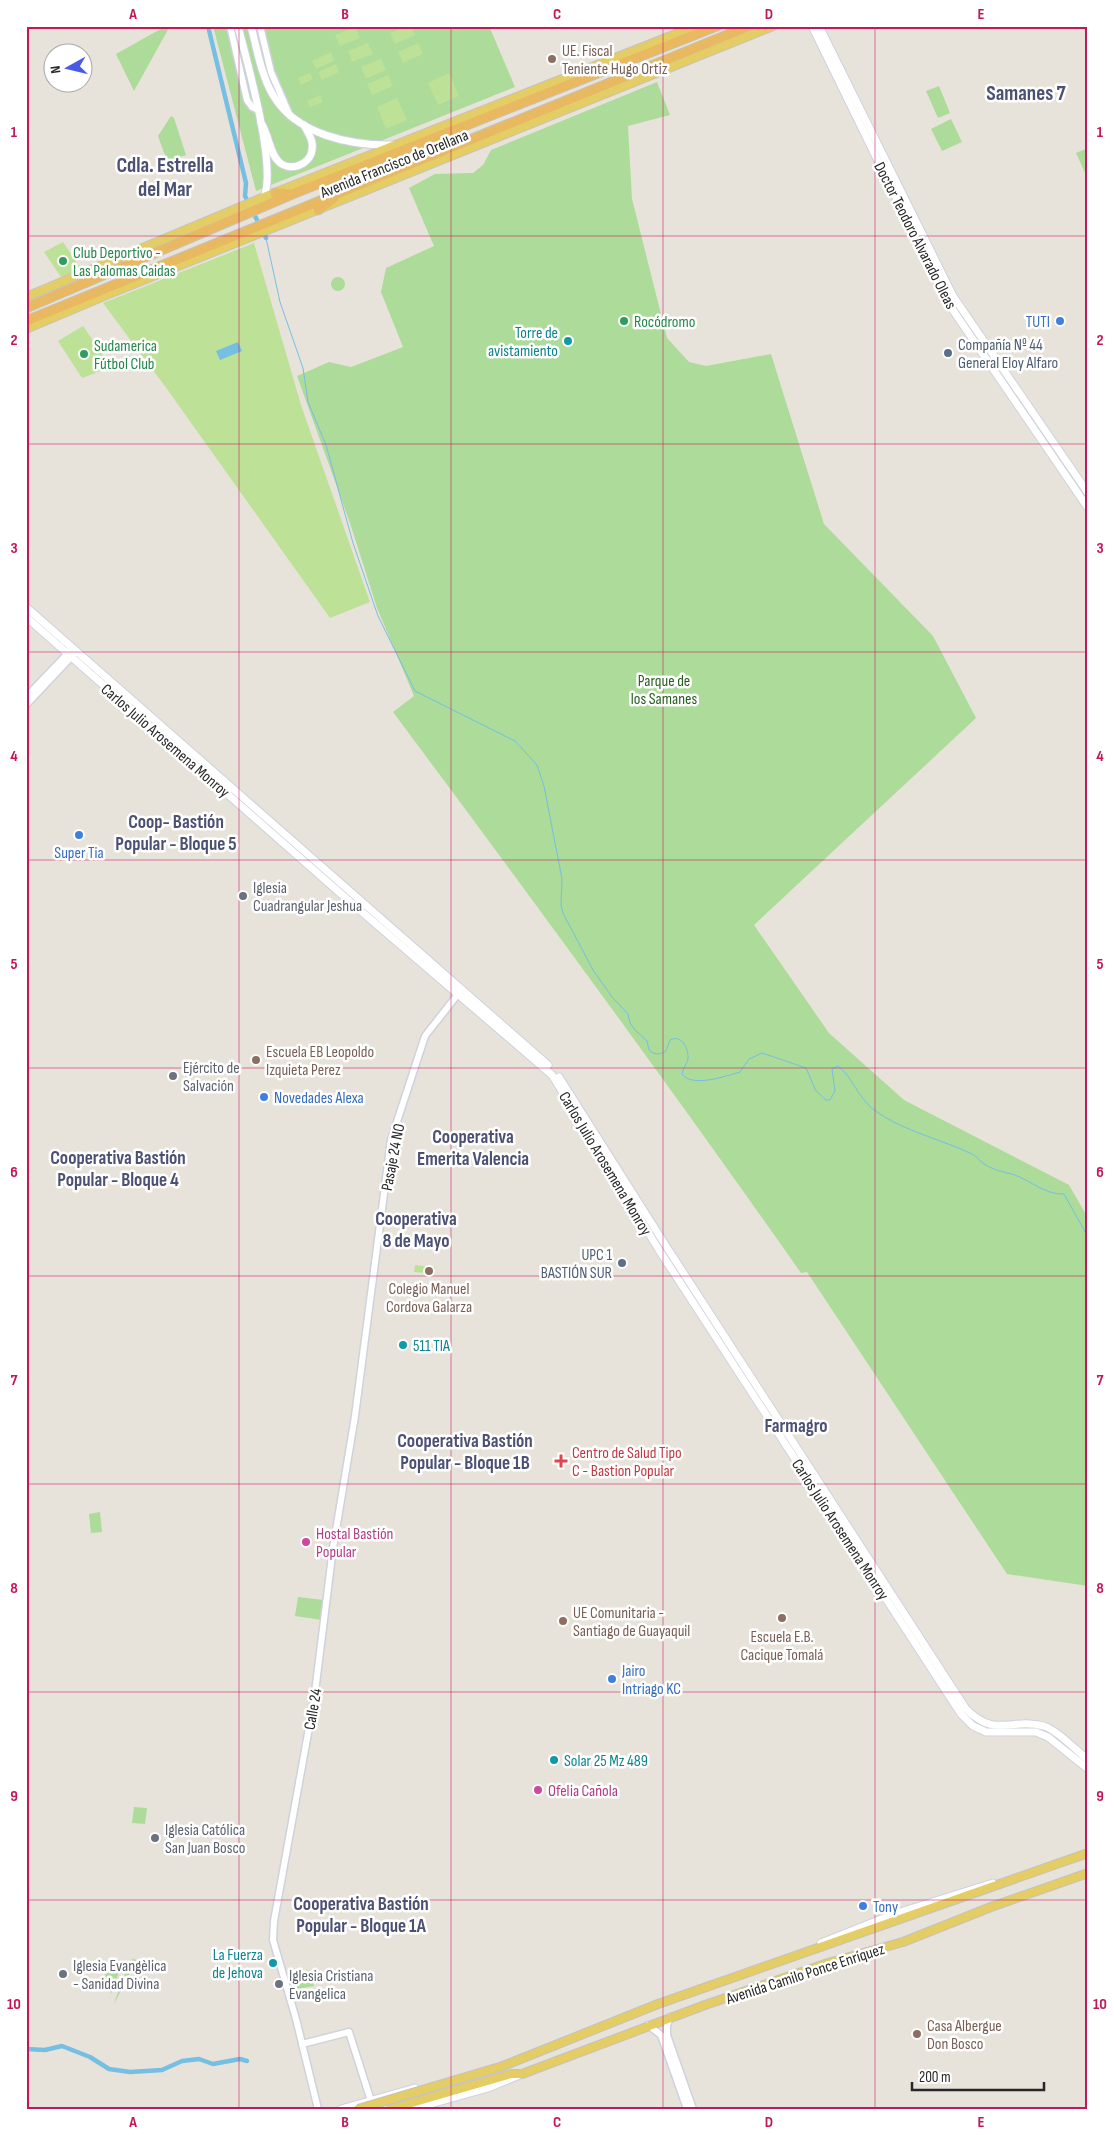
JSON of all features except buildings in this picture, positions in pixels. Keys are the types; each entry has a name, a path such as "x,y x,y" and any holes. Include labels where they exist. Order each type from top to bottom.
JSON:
{"highway":[{"name":"Avenida Francisco de Orellana","path":"26,308 261,202 295,193 717,26"},
{"name":"Avenida Francisco de Orellana","path":"26,321 251,233 342,191 749,26"},
{"path":"318,210 342,191"},
{"path":"275,193 295,193"}],"main road":[{"path":"238,26 258,110 268,180 261,202"},
{"path":"251,26 267,85 279,104 290,116 342,140 357,144 397,144"},
{"name":"Avenida Francisco de Orellana","path":"261,202 275,193 696,26"},
{"name":"Avenida Francisco de Orellana","path":"267,226 318,210 773,26"},
{"name":"Doctor Teodoro Alvarado Oleas","path":"812,26 946,300 977,339 1088,493"},
{"name":"Doctor Teodoro Alvarado Oleas","path":"819,26 953,296 977,339 1088,508"},
{"path":"259,120 267,132 276,159 283,165 292,167 302,165 312,154 312,143 304,124"},
{"name":"Avenida Francisco de Orellana","path":"26,297 242,211"},
{"name":"Avenida Francisco de Orellana","path":"26,329 251,233"},
{"name":"Carlos Julio Arosemena Monroy","path":"26,607 72,653 348,900 556,1072 666,1246 966,1709 977,1720 988,1724 1037,1725 1049,1728 1088,1760"},
{"name":"Carlos Julio Arosemena Monroy","path":"26,617 72,653"},
{"name":"Carlos Julio Arosemena Monroy","path":"461,994 552,1075 659,1250 961,1714 973,1726 986,1732 1036,1732 1048,1737 1088,1769"},
{"name":"Avenida Camilo Ponce Enríquez","path":"344,2108 512,2061 658,2004 1088,1852"},
{"name":"Avenida Camilo Ponce Enríquez","path":"413,2109 488,2088 670,2017 828,1963 903,1942 991,1907 1088,1873"},
{"name":"Avenida Camilo Ponce Enríquez","path":"358,2109 503,2066 512,2061"},
{"name":"Avenida Camilo Ponce Enríquez","path":"391,2109 511,2074 522,2074"},
{"path":"371,2101 373,2109"}],"street":[{"path":"230,26 247,100 250,105 258,110"},
{"path":"260,26 271,72 290,116"},
{"path":"26,697 72,653"},
{"path":"26,705 72,653"},
{"name":"Pasaje 24 NO","path":"370,1303 391,1140 425,1036 461,994"},
{"name":"Calle 24","path":"318,2109 272,1934 295,1797 314,1700 332,1548 355,1416 370,1303"},
{"path":"670,2017 667,2035 693,2109"},
{"path":"648,2025 661,2035 687,2109"},
{"path":"302,2044 349,2032 371,2101"}],"green space":[{"path":"166,26 170,26 134,91 116,54"},
{"path":"213,26 489,26 515,87 256,191"},
{"path":"405,26 411,26 415,35 395,44 390,33"},
{"path":"355,27 360,38 340,46 335,35"},
{"path":"368,43 373,54 352,62 348,51"},
{"path":"418,43 423,54 403,63 398,52"},
{"path":"331,52 334,61 316,69 312,61"},
{"path":"381,59 386,70 366,79 361,67"},
{"path":"336,64 339,72 322,80 318,72"},
{"path":"310,73 313,79 301,85 298,78"},
{"path":"449,73 459,96 438,105 428,83"},
{"path":"388,75 393,86 372,95 367,84"},
{"name":"Parque de los Samanes","path":"657,82 670,115 628,126 632,199 667,338 689,362 706,366 771,354 824,524 933,636 976,718 754,925 829,1033 904,1100 1069,1185 1088,1218 1088,1586 1007,1574 807,1272 801,1273 599,991 393,712 414,696 377,608 350,523 297,376 329,362 351,367 403,347 381,292 386,268 434,246 409,188 435,174 473,173 483,165 491,150"},
{"path":"939,86 950,113 938,118 926,91"},
{"path":"320,95 323,102 310,107 307,101"},
{"path":"397,98 407,120 386,129 377,107"},
{"path":"171,116 174,118 186,155 167,161 158,136"},
{"path":"951,119 962,142 942,151 931,129"},
{"path":"1088,148 1088,177 1087,177 1076,153"},
{"name":"Club Deportivo - Las Palomas Caidas","path":"63,242 81,269 61,277 44,252"},
{"path":"254,243 301,405 370,602 330,618 167,389 103,303"},
{"path":"338,277 343,279 345,284 343,289 338,291 333,289 331,284 333,279"},
{"name":"Sudamerica Fútbol Club","path":"83,326 111,367 82,378 58,341"},
{"path":"415,1265 435,1267 435,1274 414,1272"},
{"path":"100,1512 102,1532 91,1533 89,1514"},
{"path":"298,1597 324,1600 322,1620 295,1616"},
{"path":"134,1807 147,1808 145,1824 132,1823"},
{"path":"135,1959 136,1961 113,2006 130,1960"},
{"path":"123,1961 111,1994 103,1967"},
{"path":"310,1970 314,1986 292,1990 287,1973"}],"water":[{"path":"238,342 242,351 220,360 216,351"}],"waterway":[{"path":"208,26 246,183 245,196 266,238"},
{"path":"266,238 280,302 303,368 308,402 326,445 353,543 378,616 415,691 515,741 537,765 544,786 562,879 561,906 564,915 593,970 612,997 628,1014 630,1023 635,1030 647,1041 649,1050 655,1054 662,1053 666,1051 670,1040 681,1040 686,1047 688,1055 682,1074 687,1078 701,1081 740,1072 749,1059 762,1053 806,1068 816,1091 826,1100 830,1100 835,1091 832,1069 838,1066 869,1105 886,1118 910,1130 974,1155 990,1167 1015,1175 1051,1192 1064,1194 1088,1237"},
{"path":"26,2049 45,2050 62,2046 90,2057 109,2069 130,2072 162,2070 182,2061 199,2059 213,2064 240,2059 247,2061"}],"place":[{"name":"UE. Fiscal Teniente Hugo Ortiz","path":"552,59"},
{"name":"Club Deportivo - Las Palomas Caidas","path":"63,261"},
{"name":"Rocódromo","path":"624,321"},
{"name":"TUTI","path":"1060,321"},
{"name":"Torre de avistamiento","path":"568,341"},
{"name":"Compañía Nº 44 General Eloy Alfaro","path":"948,353"},
{"name":"Sudamerica Fútbol Club","path":"84,354"},
{"name":"Super Tia","path":"79,835"},
{"name":"Iglesia Cuadrangular Jeshua","path":"243,896"},
{"name":"Escuela EB Leopoldo Izquieta Perez","path":"256,1060"},
{"name":"Ejército de Salvación","path":"173,1076"},
{"name":"Novedades Alexa","path":"264,1097"},
{"name":"UPC 1 BASTIÓN SUR","path":"622,1263"},
{"name":"Colegio Manuel Cordova Galarza","path":"429,1271"},
{"name":"511 TIA","path":"403,1345"},
{"name":"Centro de Salud Tipo C - Bastion Popular","path":"561,1461"},
{"name":"Hostal Bastión Popular","path":"306,1542"},
{"name":"Escuela E.B. Cacique Tomalá","path":"782,1618"},
{"name":"UE Comunitaria - Santiago de Guayaquil","path":"563,1621"},
{"name":"Jairo Intriago KC","path":"612,1679"},
{"name":"Solar 25 Mz 489","path":"554,1760"},
{"name":"Ofelia Cañola","path":"538,1790"},
{"name":"Iglesia Católica San Juan Bosco","path":"155,1838"},
{"name":"Tony","path":"863,1906"},
{"name":"La Fuerza de Jehova","path":"273,1963"},
{"name":"Iglesia Evangèlica - Sanidad Divina","path":"63,1974"},
{"name":"Iglesia Cristiana Evangelica","path":"279,1984"},
{"name":"Casa Albergue Don Bosco","path":"917,2034"}],"district":[{"name":"Samanes 7","path":"1026,93"},
{"name":"Cdla. Estrella del Mar","path":"165,177"},
{"name":"Coop- Bastión Popular - Bloque 5","path":"176,832"},
{"name":"Cooperativa Emerita Valencia","path":"473,1147"},
{"name":"Cooperativa Bastión Popular - Bloque 4","path":"118,1168"},
{"name":"Cooperativa 8 de Mayo","path":"416,1229"},
{"name":"Farmagro","path":"796,1425"},
{"name":"Cooperativa Bastión Popular - Bloque 1B","path":"465,1451"},
{"name":"Cooperativa Bastión Popular - Bloque 1A","path":"361,1914"}]}
